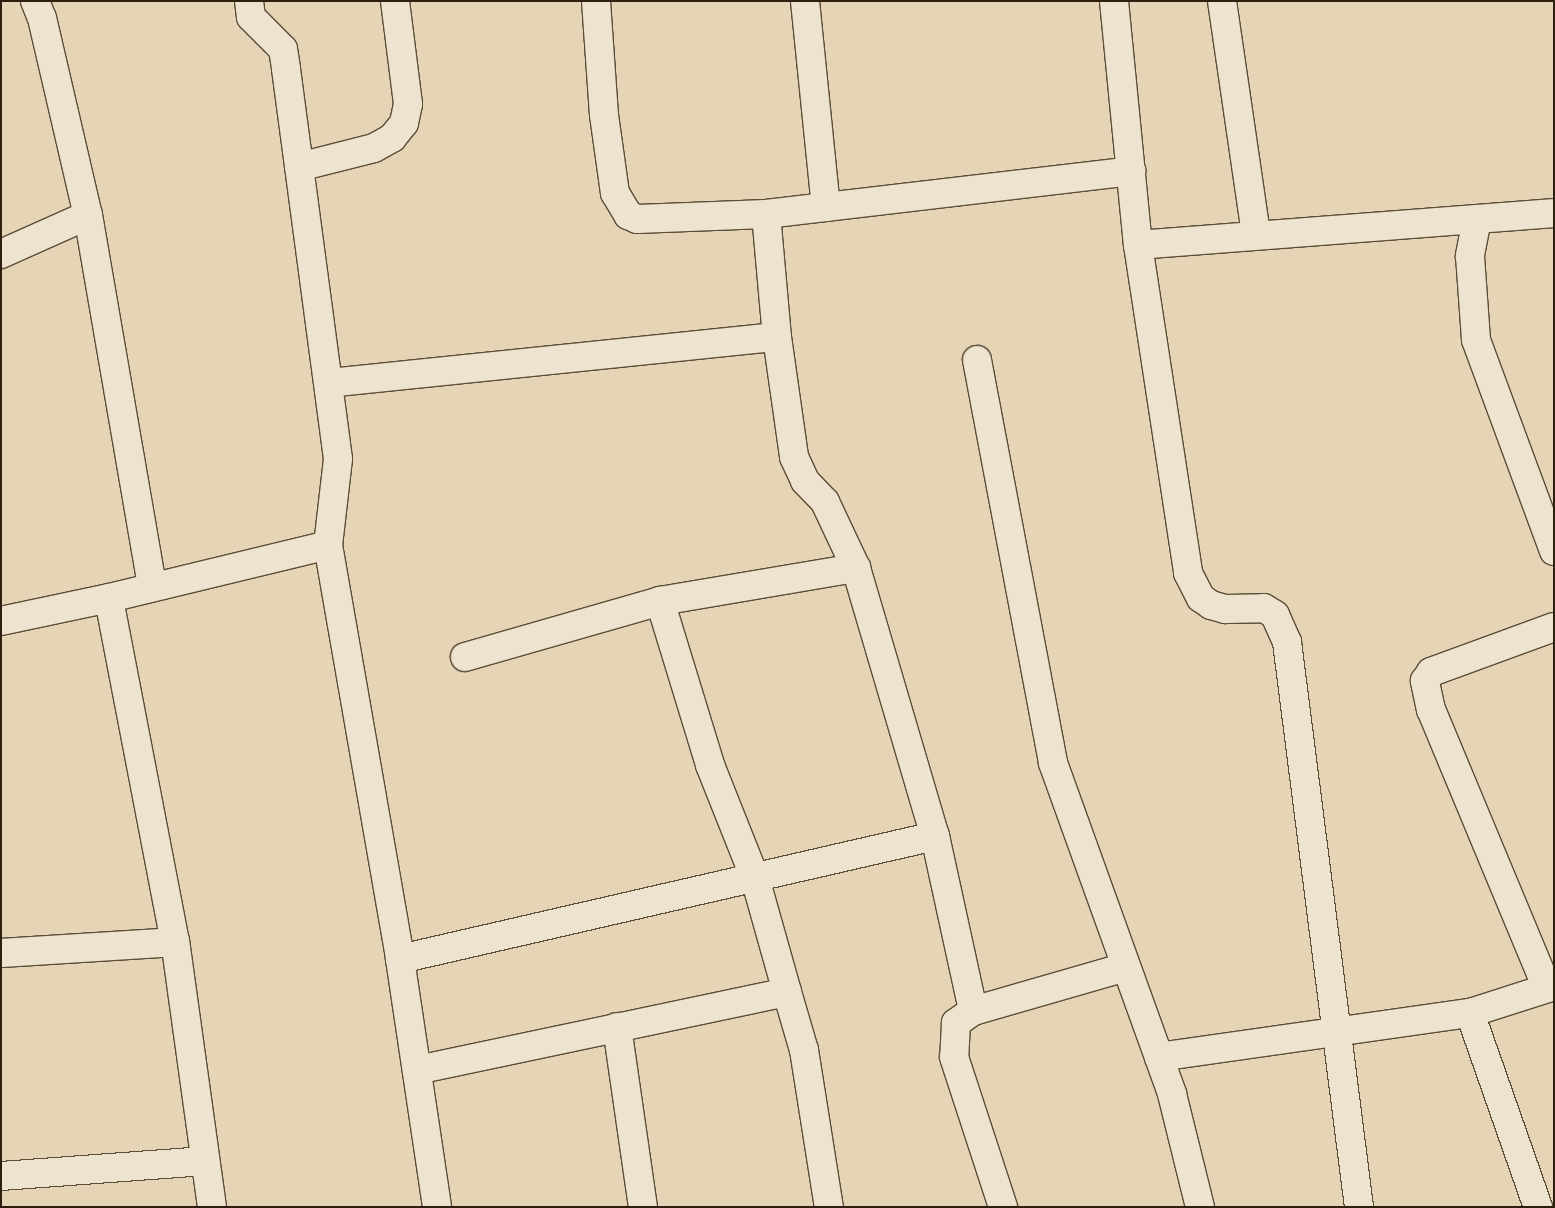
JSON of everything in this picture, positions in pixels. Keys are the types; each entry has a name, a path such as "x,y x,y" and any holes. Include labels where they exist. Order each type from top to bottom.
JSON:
{"street":[{"path":"35,1 42,18 88,215 152,586"},
{"path":"249,1 251,17 283,49 338,459 328,545 400,959 437,1207"},
{"path":"299,167 374,148 392,138 404,123 408,104 395,1"},
{"path":"596,1 604,115 615,193 628,215 649,220 766,214 1130,171"},
{"path":"805,1 826,207"},
{"path":"1114,1 1138,245 1188,573 1201,598 1211,605 1225,609 1264,608 1275,615 1287,642 1359,1207"},
{"path":"1222,1 1256,234"},
{"path":"1138,245 1256,234 1554,213"},
{"path":"766,214 777,337 794,457 805,481 825,502 856,568 935,836 973,1011"},
{"path":"1,254 88,215"},
{"path":"1477,219 1470,256 1476,340 1554,550"},
{"path":"329,383 777,337"},
{"path":"977,360 1053,763 1172,1094 1200,1207"},
{"path":"1,621 109,598 152,586 328,545"},
{"path":"465,657 660,602 856,568"},
{"path":"109,598 175,942 204,1161 212,1207"},
{"path":"660,602 710,765 755,878 788,992 804,1050 829,1207"},
{"path":"1159,1057 1337,1034 1470,1013 1550,987 1431,710 1426,681 1431,672 1554,627"},
{"path":"400,959 935,836"},
{"path":"1,953 175,942"},
{"path":"1003,1207 954,1057 956,1023 973,1011 1125,967"},
{"path":"416,1070 788,992"},
{"path":"1470,1013 1538,1207"},
{"path":"617,1028 643,1207"},
{"path":"1,1176 204,1161"}]}
